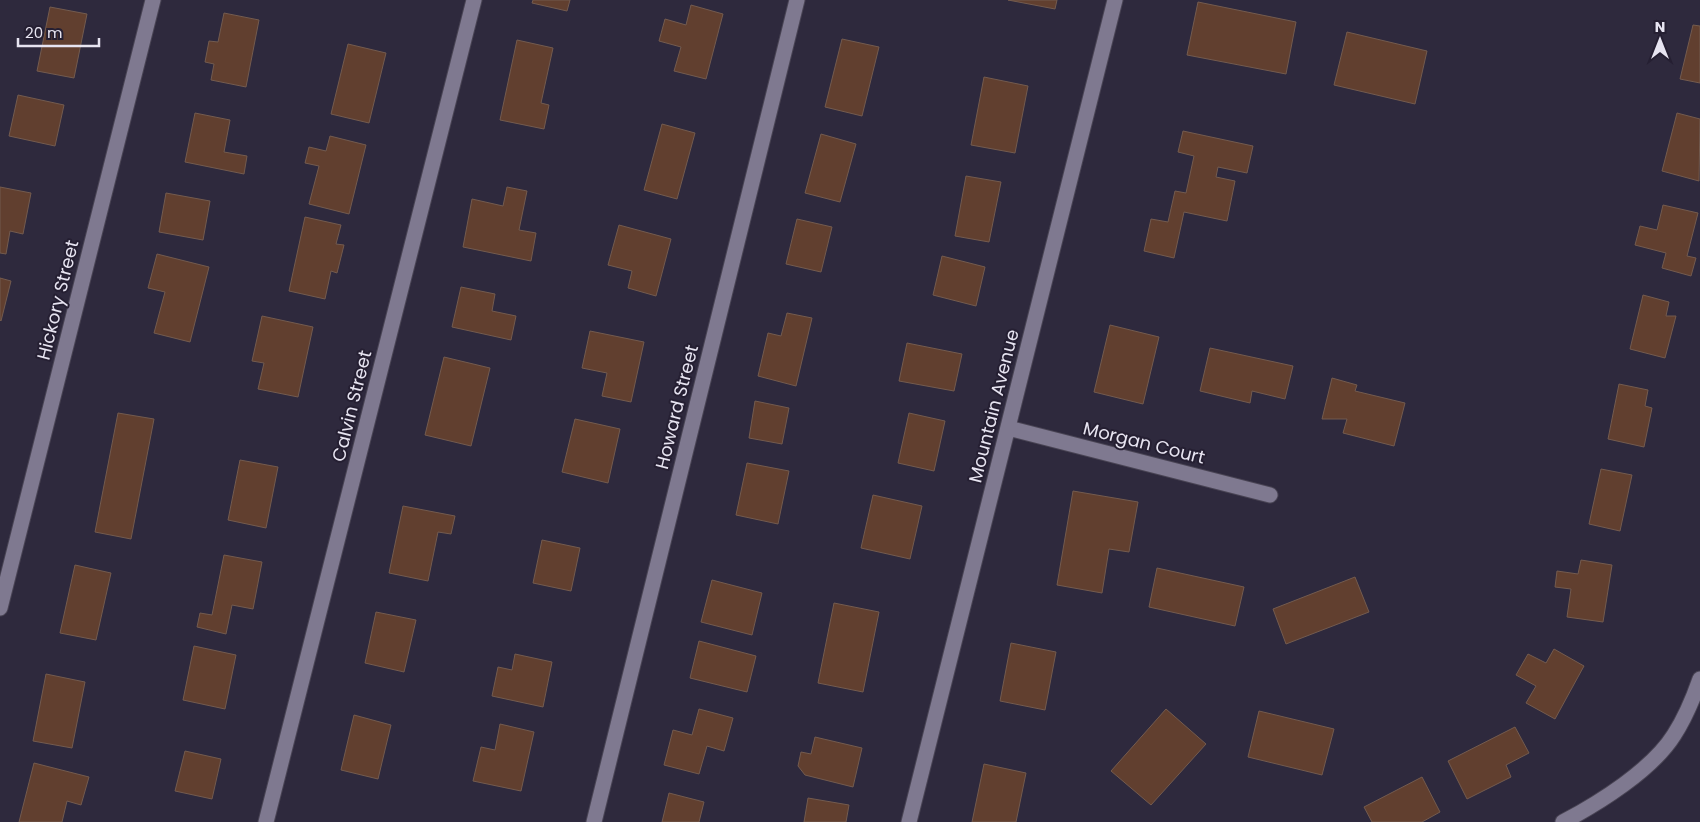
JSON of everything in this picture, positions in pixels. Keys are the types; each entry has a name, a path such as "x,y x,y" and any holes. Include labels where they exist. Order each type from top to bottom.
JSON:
{"street":[{"name":"Hickory Street","path":"0,608 153,0"},
{"name":"Calvin Street","path":"266,822 474,0"},
{"name":"Howard Street","path":"594,822 797,0"},
{"name":"Mountain Avenue","path":"909,822 1115,0"},
{"name":"Morgan Court","path":"1008,428 1270,495"},
{"path":"1563,822 1587,810 1647,766 1674,736 1693,700 1700,679"},
{"path":"1578,822 1587,810"}],"building":[{"path":"533,0 570,0 567,11 532,3"},
{"path":"1008,0 1057,0 1055,9"},
{"path":"1198,2 1296,22 1286,74 1187,55"},
{"path":"691,5 723,14 706,79 674,71 681,47 659,41 665,19 686,25"},
{"path":"50,7 87,14 74,78 37,71"},
{"path":"224,13 259,20 246,87 211,80 214,64 205,62 209,41 218,42"},
{"path":"1693,25 1700,26 1700,83 1680,79"},
{"path":"1347,32 1427,51 1415,104 1334,85"},
{"path":"842,39 879,47 862,116 825,107"},
{"path":"517,40 553,48 541,103 549,105 544,129 500,120"},
{"path":"348,44 386,53 369,123 331,114"},
{"path":"984,77 1028,86 1015,153 971,145"},
{"path":"18,95 64,105 55,146 9,136"},
{"path":"195,113 230,120 224,152 247,156 244,174 185,162"},
{"path":"1677,113 1700,119 1699,181 1662,171"},
{"path":"662,124 695,133 677,199 644,190"},
{"path":"1183,131 1253,146 1247,173 1218,167 1216,177 1235,181 1227,221 1184,212 1174,258 1144,251 1151,219 1168,222 1175,191 1186,193 1194,156 1178,152"},
{"path":"821,134 856,144 840,202 805,193"},
{"path":"330,136 366,145 349,214 309,204 319,166 305,163 309,147 326,151"},
{"path":"966,176 1001,182 989,242 955,236"},
{"path":"0,187 31,193 23,234 10,231 6,254 0,253"},
{"path":"507,187 527,191 519,230 536,233 531,261 463,247 472,199 503,206"},
{"path":"166,193 210,201 203,240 159,232"},
{"path":"1663,205 1698,213 1687,256 1696,258 1691,276 1662,268 1666,253 1635,245 1640,226 1657,230"},
{"path":"305,217 341,225 336,244 344,245 337,273 331,271 325,299 289,291"},
{"path":"797,219 832,227 821,272 786,264"},
{"path":"619,225 671,239 656,296 628,288 632,271 608,265"},
{"path":"157,254 209,267 190,342 154,333 165,292 148,288"},
{"path":"942,256 985,267 976,306 933,295"},
{"path":"0,278 11,281 1,321 0,320"},
{"path":"461,287 495,294 492,311 516,316 511,340 452,327"},
{"path":"1643,295 1669,302 1666,316 1676,316 1665,358 1630,349"},
{"path":"787,313 812,318 796,386 758,376 768,333 781,336"},
{"path":"262,316 313,327 298,397 258,389 264,363 252,361"},
{"path":"1110,325 1159,337 1143,404 1094,392"},
{"path":"590,331 644,342 631,402 602,396 607,373 582,368"},
{"path":"907,343 962,354 954,391 899,381"},
{"path":"1210,348 1293,366 1285,399 1252,391 1250,403 1200,391"},
{"path":"444,357 490,368 471,446 425,435"},
{"path":"1332,378 1357,385 1355,391 1405,403 1394,446 1343,433 1347,419 1322,419"},
{"path":"1619,384 1648,390 1645,406 1652,408 1644,447 1608,439"},
{"path":"755,401 789,408 782,444 749,438"},
{"path":"118,413 154,419 131,539 95,532"},
{"path":"909,413 945,421 934,471 898,463"},
{"path":"575,419 620,429 608,483 562,472"},
{"path":"240,460 278,467 266,528 228,520"},
{"path":"747,463 789,471 778,524 736,515"},
{"path":"1601,469 1632,475 1620,531 1589,524"},
{"path":"1073,491 1138,502 1129,552 1109,549 1102,593 1057,585"},
{"path":"873,495 922,506 910,559 861,548"},
{"path":"403,506 455,516 451,534 438,532 428,581 389,573"},
{"path":"542,540 580,548 571,591 533,583"},
{"path":"224,555 262,562 253,609 232,605 226,634 197,627 200,613 212,615"},
{"path":"1581,560 1612,565 1603,622 1567,617 1571,589 1555,587 1557,571 1578,574"},
{"path":"75,565 111,573 96,640 60,633"},
{"path":"1157,568 1244,587 1235,626 1149,607"},
{"path":"1355,577 1369,612 1286,644 1273,609"},
{"path":"712,580 762,593 752,635 701,622"},
{"path":"834,603 879,612 863,692 818,683"},
{"path":"376,612 416,620 404,672 365,663"},
{"path":"699,641 756,656 747,692 690,678"},
{"path":"1011,643 1056,652 1045,710 1000,701"},
{"path":"194,646 236,655 225,709 183,700"},
{"path":"1554,649 1584,666 1555,719 1526,703 1536,686 1516,675 1528,654 1546,663"},
{"path":"515,654 552,662 543,707 492,696 498,667 512,670"},
{"path":"46,674 85,682 72,748 33,741"},
{"path":"699,709 733,718 724,751 707,746 699,774 664,765 673,730 692,735"},
{"path":"1166,709 1206,744 1151,805 1111,771"},
{"path":"1259,711 1334,729 1322,775 1248,757"},
{"path":"354,715 391,725 378,779 341,770"},
{"path":"500,724 534,732 521,791 473,781 481,747 495,750"},
{"path":"1515,727 1529,753 1506,765 1511,777 1467,799 1448,761"},
{"path":"815,737 862,748 853,787 805,775 798,766 801,752 811,754"},
{"path":"185,751 221,759 212,799 175,791"},
{"path":"34,763 89,777 81,805 67,801 62,822 19,822"},
{"path":"984,764 1026,773 1016,822 972,822"},
{"path":"1422,777 1440,812 1422,822 1372,822 1364,807"},
{"path":"669,793 704,802 699,822 662,822"},
{"path":"808,798 849,805 846,822 804,822"}]}
